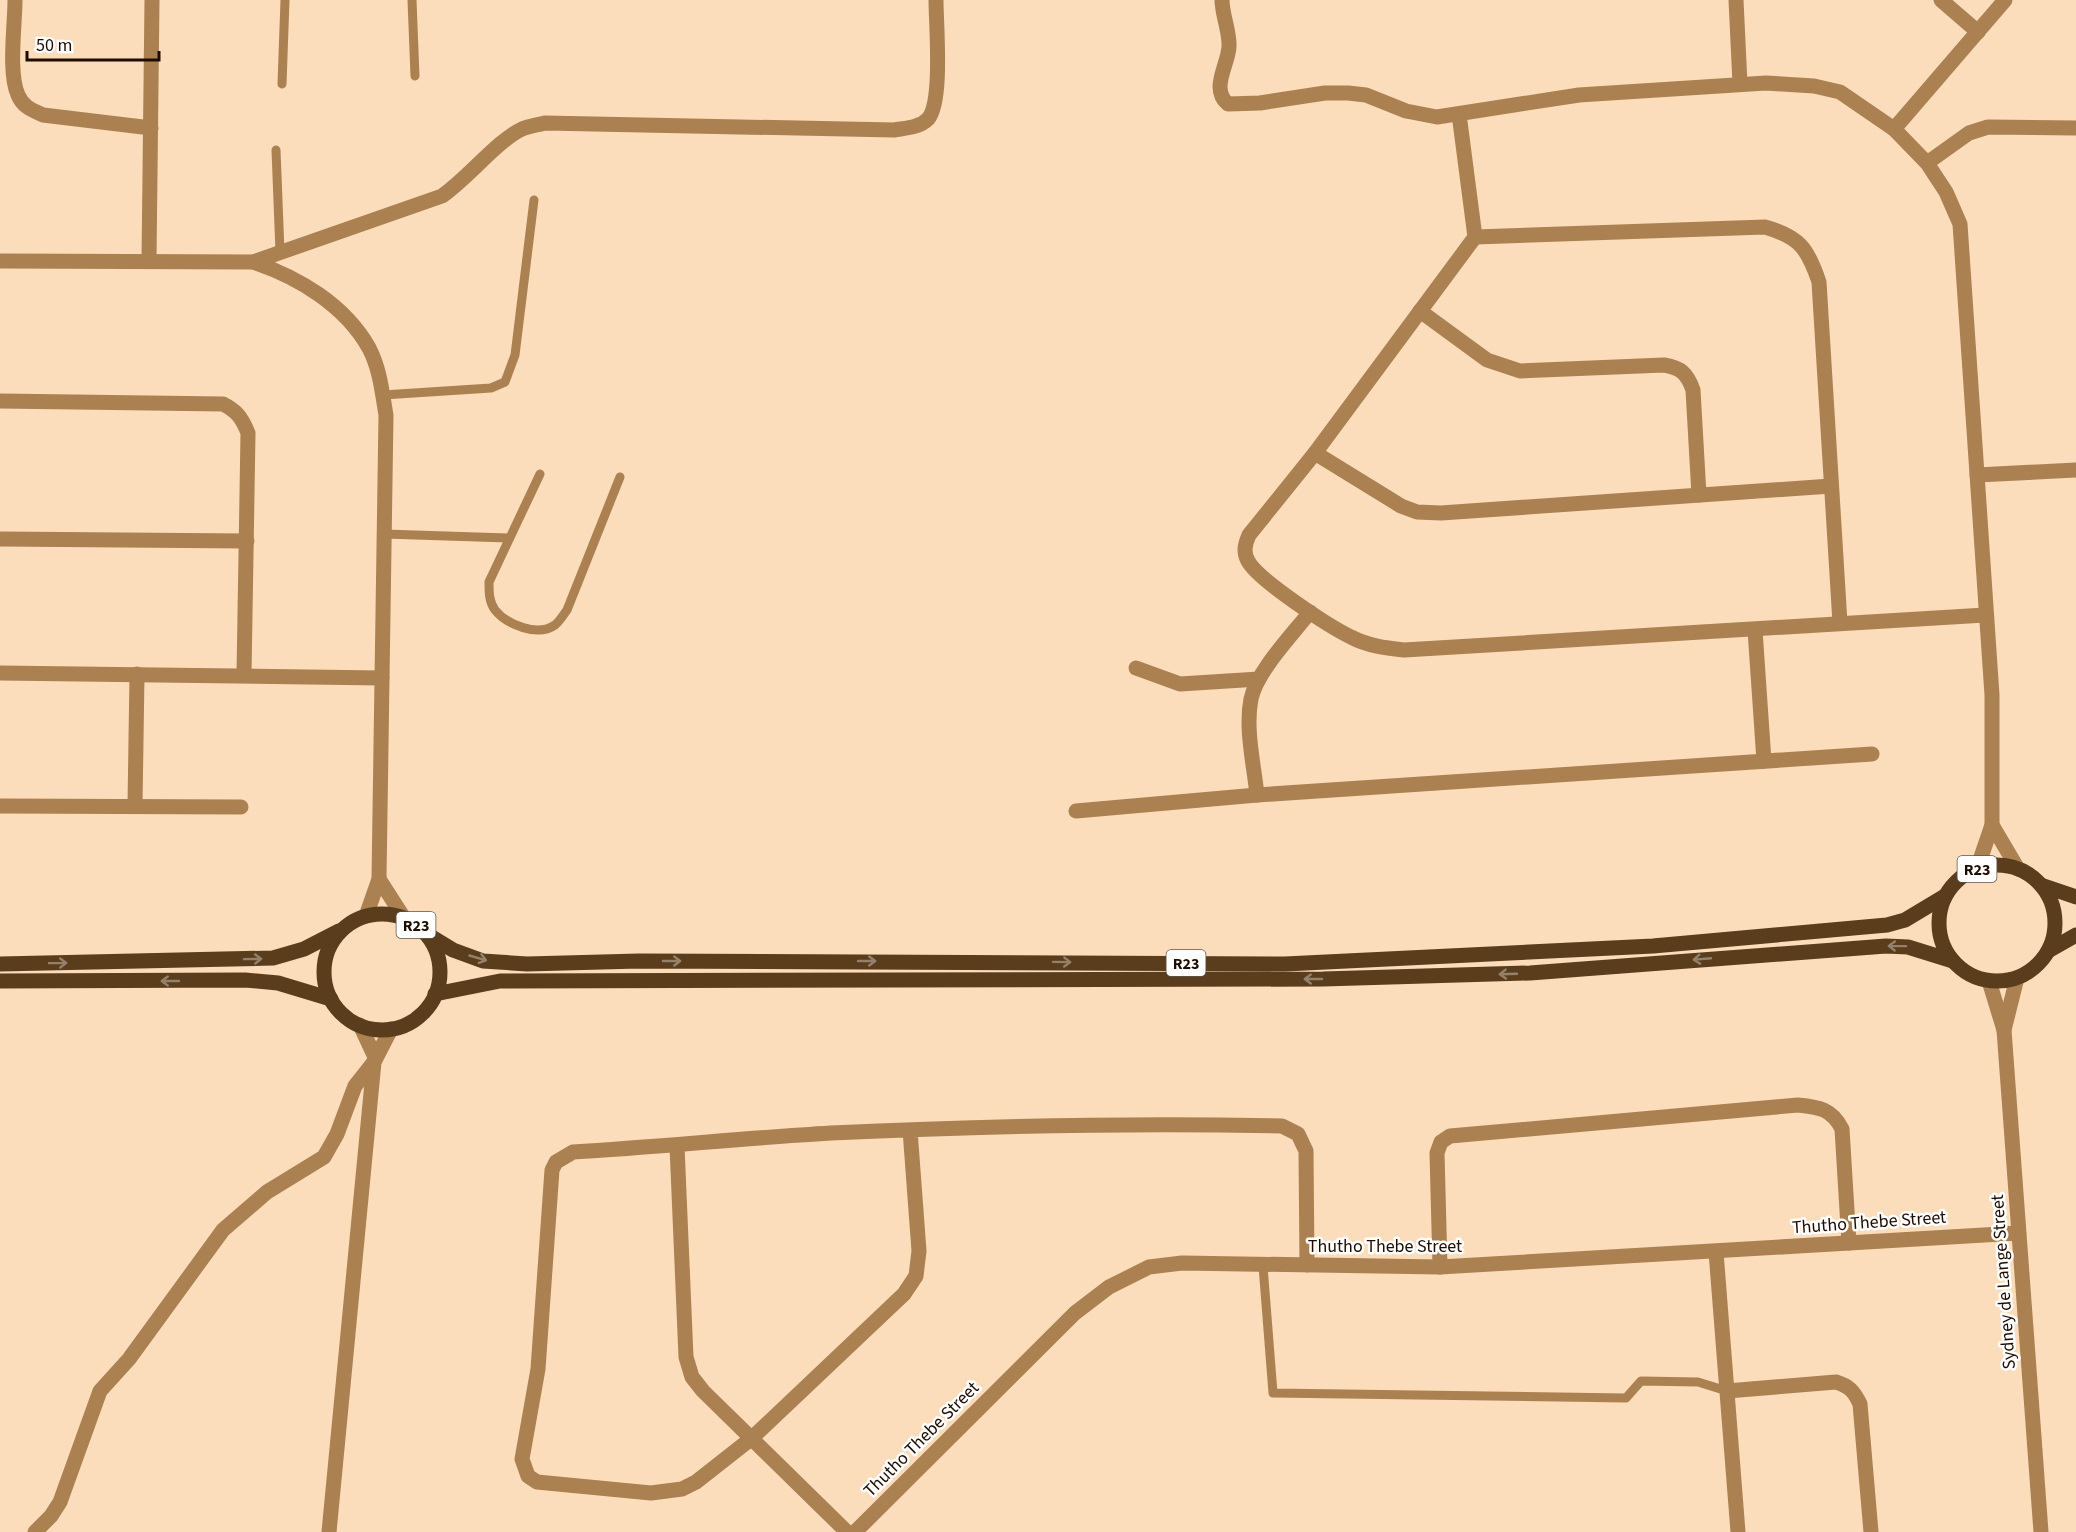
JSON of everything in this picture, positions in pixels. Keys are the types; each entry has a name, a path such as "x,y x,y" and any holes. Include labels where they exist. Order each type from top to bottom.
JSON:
{"main road":[{"name":"R23","path":"366,916 385,914 405,918 453,950 483,960 527,964 639,961 1285,964 1653,946 1887,925 1912,917 1945,896 1964,875 1977,869 2004,866 2018,869 2041,885 2076,897"},
{"path":"2041,885 2048,897 2055,924 2048,951"},
{"name":"R23","path":"1945,896 1940,909 1940,937 1953,961 1963,971 1989,981 2017,978"},
{"path":"0,964 273,958 304,949 366,916"},
{"path":"344,929 332,944 325,962 326,988 338,1010 360,1025 375,1029 391,1029 413,1020 422,1013 435,994"},
{"name":"R23","path":"425,933 433,944 439,962 439,981 435,994 500,981 1323,979 1530,973 1886,946 1908,946 1953,961"},
{"path":"2017,978 2029,971 2048,951 2076,935"},
{"path":"0,981 245,980 278,983 331,999"}],"street":[{"path":"15,0 14,80 18,96 28,109 43,115 151,128"},
{"path":"149,261 152,0"},
{"path":"253,262 442,196 463,182 503,142 522,129 545,123 894,130 916,127 929,118 936,102 936,0"},
{"path":"1222,0 1229,43 1220,86 1221,95 1228,104 1260,103 1325,93 1348,93 1366,95 1425,117 1459,114 1579,95 1766,82 1814,86 1840,92 1894,129 1927,163 1946,192 1960,224 1992,695 1992,825 1977,869"},
{"path":"1736,0 1740,84"},
{"path":"1941,0 1978,32"},
{"path":"1894,129 2006,0"},
{"path":"1459,114 1475,237 1315,453 1249,535 1245,546 1247,559 1254,569 1310,612 1350,637 1378,647 1404,650 1985,615"},
{"path":"1927,163 1969,133 1988,128 2076,128"},
{"path":"1475,237 1765,228 1784,233 1802,245 1811,260 1818,282 1840,623"},
{"path":"0,261 253,262 285,273 314,291 345,318 368,348 381,379 386,415 379,879 366,916"},
{"path":"1420,311 1487,360 1520,371 1664,365 1678,368 1688,376 1693,390 1699,495"},
{"path":"0,401 223,404 235,410 243,419 248,433 244,675"},
{"path":"1315,453 1401,506 1417,512 1441,513 1831,486"},
{"path":"1977,475 2076,470"},
{"path":"0,539 246,542"},
{"path":"1257,795 1250,719 1251,698 1259,679 1310,612"},
{"path":"1755,630 1764,761"},
{"path":"1136,668 1180,684 1259,679"},
{"path":"0,673 382,678"},
{"path":"135,806 137,674"},
{"path":"1076,812 1257,795 1872,754"},
{"path":"0,806 241,807"},
{"path":"1992,825 2018,869"},
{"path":"379,879 405,918"},
{"name":"Sydney de Lange Street","path":"2004,1030 2017,978"},
{"name":"Sydney de Lange Street","path":"1989,981 2004,1030 2041,1532"},
{"path":"329,1532 374,1059 360,1025"},
{"path":"35,1532 51,1516 60,1502 100,1391 129,1359 223,1230 267,1192 324,1157 337,1134 355,1086 391,1029"},
{"path":"1440,1267 1437,1153 1441,1142 1450,1136 1798,1105 1819,1107 1828,1111 1837,1118 1842,1129 1849,1243"},
{"path":"910,1130 920,1251 916,1276 904,1294 752,1438 696,1482 670,1492 651,1493 537,1482 528,1476 522,1460 538,1369 552,1170 556,1161 573,1152 819,1134 910,1130 1174,1124 1282,1126 1298,1134 1306,1151 1307,1266"},
{"path":"677,1146 686,1358 692,1377 703,1391 847,1532"},
{"name":"Thutho Thebe Street","path":"855,1532 1075,1313 1109,1287 1149,1267 1182,1263 1440,1267 2018,1233"},
{"path":"1716,1252 1738,1532"},
{"path":"1727,1391 1836,1382 1847,1385 1855,1392 1860,1404 1871,1532"}],"lane":[{"path":"282,84 285,0"},
{"path":"412,0 415,76"},
{"path":"276,150 280,252"},
{"path":"383,395 491,388 504,382 515,355 534,200"},
{"path":"540,474 489,582 489,596 495,609 505,618 525,629 538,631 555,625 567,610 620,477"},
{"path":"384,534 508,538"},
{"path":"1263,1266 1273,1393 1626,1398 1641,1381 1698,1382 1727,1391"}]}
